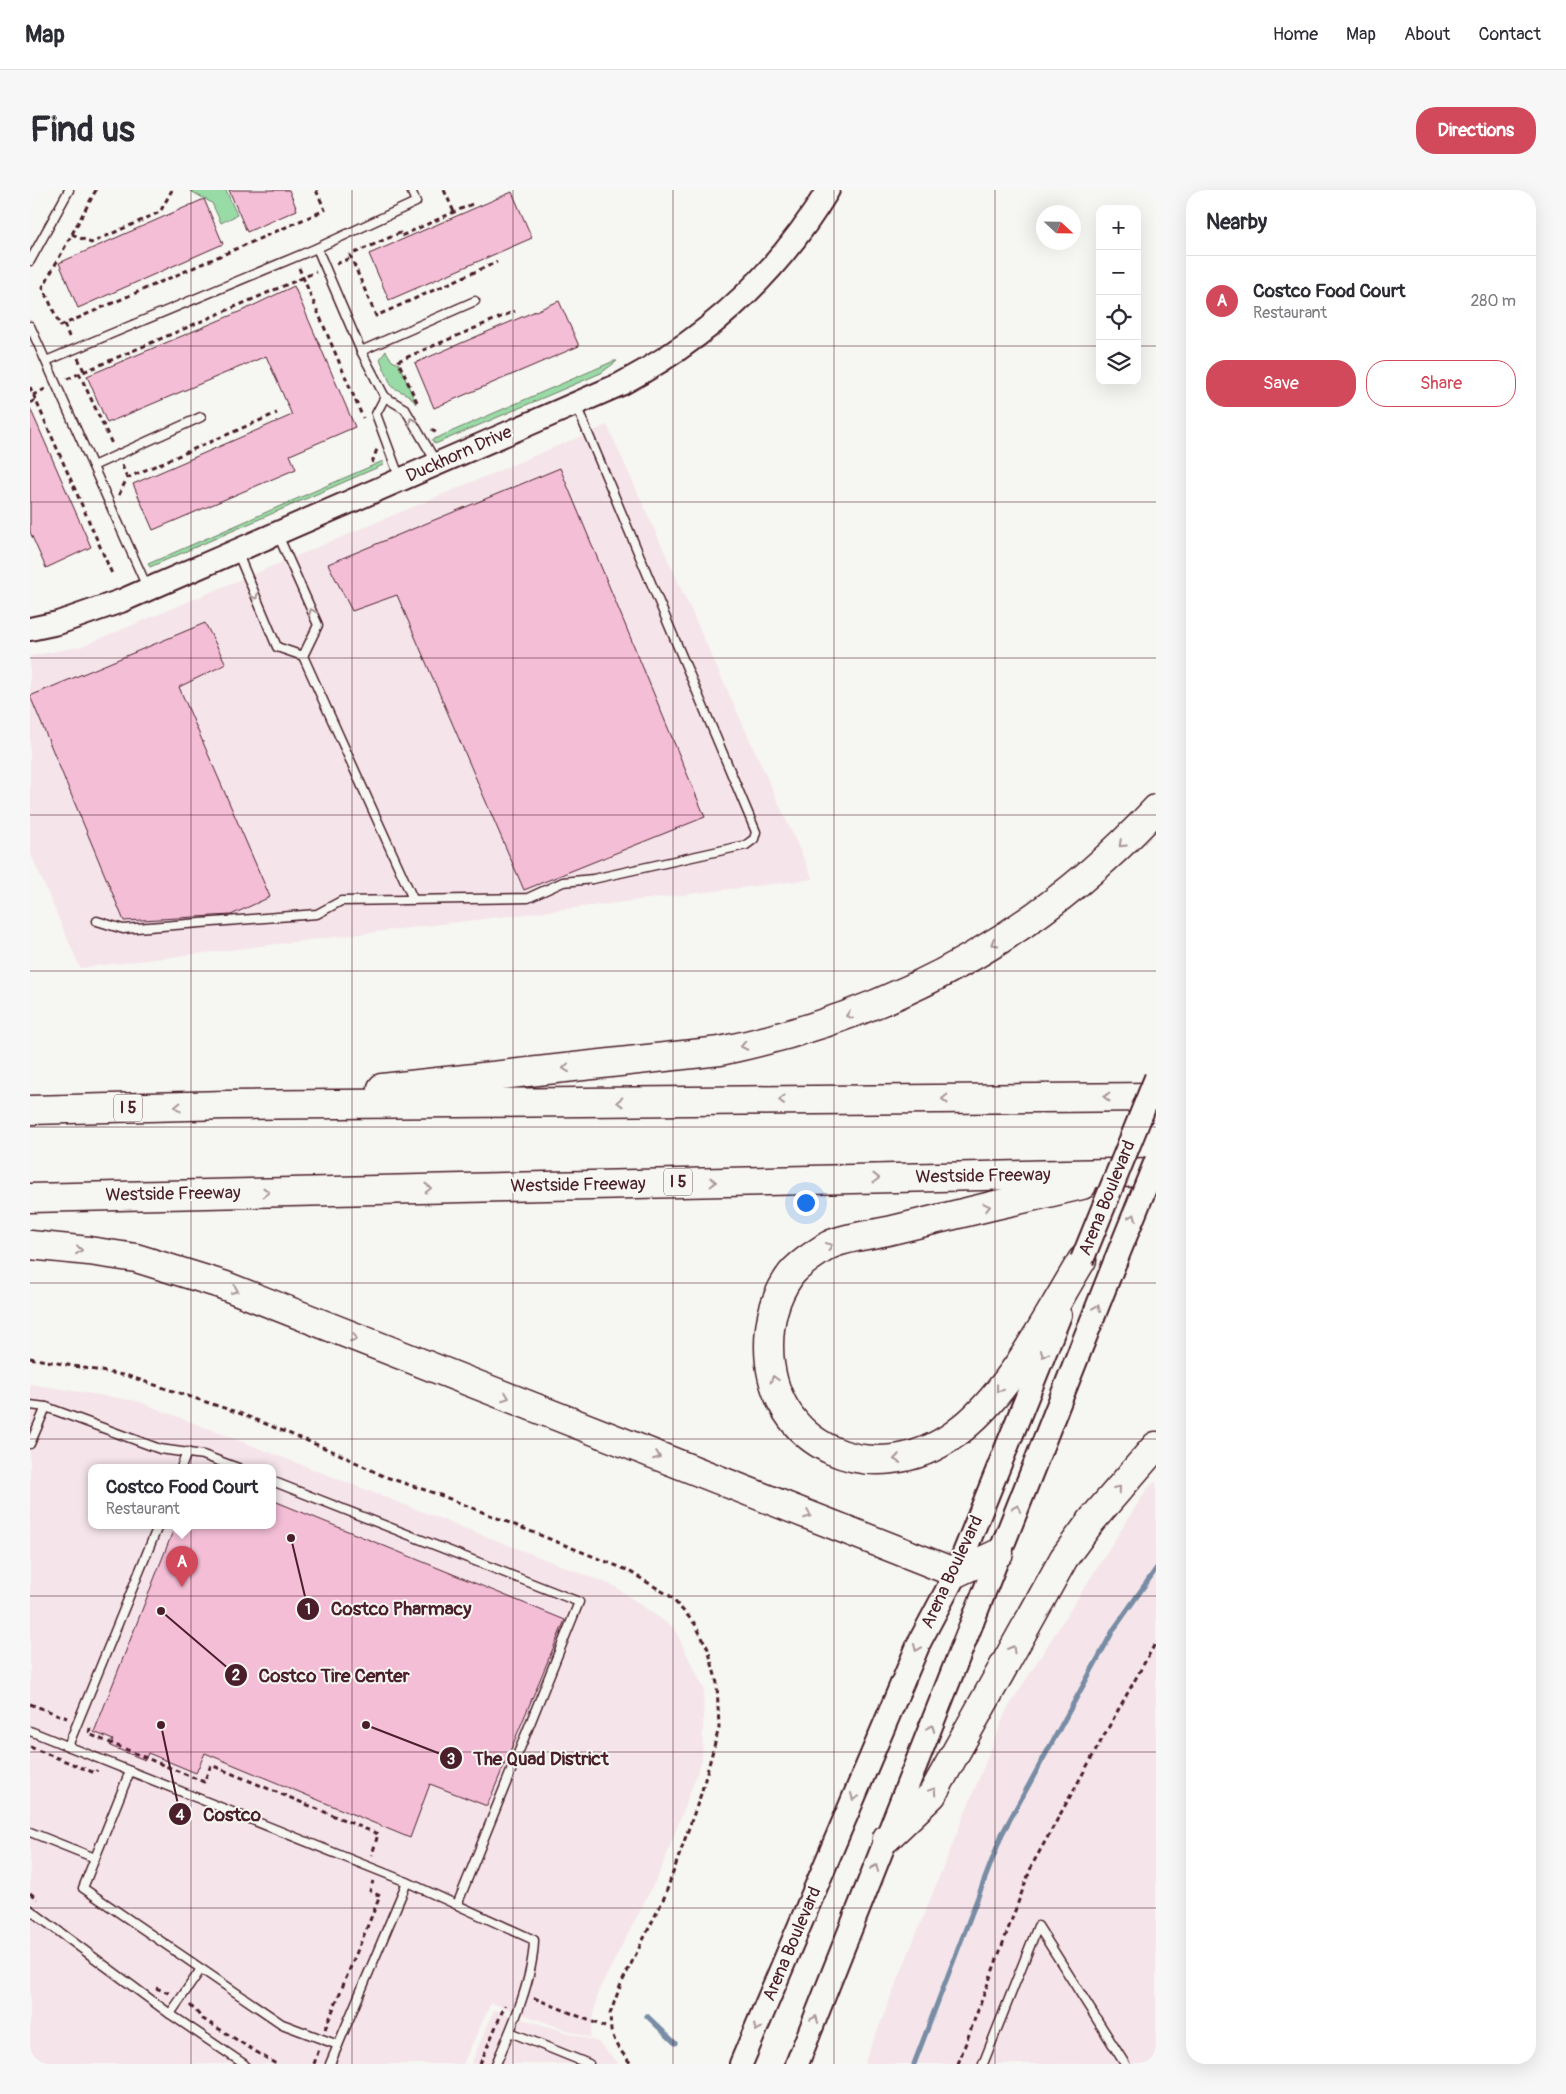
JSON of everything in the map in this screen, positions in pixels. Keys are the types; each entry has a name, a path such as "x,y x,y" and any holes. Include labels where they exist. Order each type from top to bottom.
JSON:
{"highway":[{"path":"227,1105 720,1051 798,1032 852,1014 907,992 1027,923 1077,885 1123,845 1156,809"},
{"name":"I 5","path":"30,1110 227,1105 1156,1097"},
{"path":"1082,1260 1015,1369 984,1409 956,1434 915,1455 896,1460 870,1461 839,1453 810,1437 795,1421 783,1403 770,1364 769,1325 781,1291 790,1274 827,1245 1149,1168"},
{"name":"Westside Freeway","path":"30,1198 1149,1168"},
{"path":"30,1245 136,1258 223,1285 956,1573 999,1553"},
{"path":"887,1838 932,1795 1064,1558 1092,1520 1156,1446"}],"main road":[{"name":"Duckhorn Drive","path":"30,629 89,614 437,464 651,368 695,339 729,312 760,282 794,242 828,190"},
{"name":"Arena Boulevard","path":"742,2064 920,1641 956,1573 1156,1078"},
{"name":"Arena Boulevard","path":"797,2064 1115,1262 1149,1168"}],"lane":[{"path":"30,260 69,190"},
{"path":"46,361 317,248 416,202 411,190"},
{"path":"317,248 361,351 385,396 405,409 437,464"},
{"path":"361,351 475,301"},
{"path":"30,326 148,589"},
{"path":"385,396 376,414 400,479"},
{"path":"96,921 123,929 317,914 341,901 528,898 563,882 593,879 746,845 754,838 756,832 575,403"},
{"path":"93,466 201,417"},
{"path":"277,533 318,625 303,656"},
{"path":"236,551 277,647 303,656 413,900"},
{"path":"30,1405 46,1407 160,1449 203,1454 228,1464"},
{"path":"30,1444 46,1407"},
{"path":"183,1464 188,1452"},
{"path":"276,1484 579,1602 457,1904"},
{"path":"68,1746 157,1529"},
{"path":"30,1731 407,1882 534,1940 534,1960 510,2032 496,2064"},
{"path":"130,1771 83,1888 282,2024 338,2045"},
{"path":"30,1832 95,1858"},
{"path":"330,2064 407,1882"},
{"path":"30,1910 170,2014 244,2064"},
{"path":"983,2064 1038,1926 1125,2064"},
{"path":"170,2014 201,1969"},
{"path":"510,2032 588,2064"}],"path":[{"path":"96,190 43,287 60,326 325,210 316,190"},
{"path":"72,234 92,243 160,212 172,190"},
{"path":"444,190 454,212"},
{"path":"472,204 402,236 400,233 350,255 376,316 497,262"},
{"path":"33,395 80,373 351,258"},
{"path":"296,262 365,422"},
{"path":"419,407 398,361 515,310"},
{"path":"80,373 128,478"},
{"path":"30,387 113,576"},
{"path":"30,403 36,400"},
{"path":"122,502 119,493 128,478 277,413"},
{"path":"427,425 438,434"},
{"path":"372,462 377,449 373,440"},
{"path":"30,1358 128,1376 240,1413 337,1453 382,1476 440,1495 627,1570 670,1596 695,1624 708,1649 718,1683 718,1728 701,1794 664,1898 621,1984 610,2014 617,2046 631,2064"},
{"path":"958,2064 1032,1865 1156,1642"},
{"path":"30,1704 90,1728 89,1734 204,1782 211,1765 378,1834 372,1852 373,1883 370,1891 380,1896 322,2039 314,2064"},
{"path":"30,1893 44,1904"},
{"path":"149,1983 195,2009 203,2019 276,2064"}],"shaded area":[{"path":"607,425 813,879 80,968 30,852 30,656 83,646"},
{"path":"30,1384 137,1401 614,1586 674,1628 704,1689 702,1760 661,1870 598,1992 590,2038 491,2003 463,2064 30,2064"},
{"path":"1156,1481 1156,2064 864,2064 1006,1711 1147,1489"},
{"path":"494,2010 598,2042 619,2064 471,2064"}],"green space":[{"path":"189,190 226,190 237,215 221,223 212,203"},
{"path":"386,351 392,361 399,364 416,404 410,396 392,387 380,359"},
{"path":"617,361 601,373 435,444 432,440"},
{"path":"383,461 383,465 150,567 148,564"}],"building":[{"path":"229,190 289,190 297,210 247,232"},
{"path":"512,192 532,238 389,300 369,254"},
{"path":"204,199 223,244 78,308 59,263"},
{"path":"294,286 355,427 290,455 296,469 153,530 133,484 292,415 266,356 107,423 87,376 246,309"},
{"path":"559,301 579,346 434,408 415,363"},
{"path":"30,408 91,547 46,568 30,532"},
{"path":"560,468 705,817 524,890 397,595 352,611 328,564"},
{"path":"205,623 226,664 179,687 270,897 231,915 124,921 30,696"},
{"path":"276,1502 565,1620 487,1806 430,1784 410,1838 205,1753 196,1773 148,1753 145,1760 110,1746 113,1740 94,1732 174,1529 276,1529"}],"waterway":[{"path":"914,2064 1002,1834 1114,1629 1156,1569"},
{"path":"647,2016 675,2043"}],"place":[{"name":"Costco Pharmacy","path":"291,1538"},
{"name":"Costco Food Court","path":"182,1587"},
{"name":"Costco Tire Center","path":"161,1611"},
{"name":"Costco","path":"161,1725"},
{"name":"The Quad District","path":"366,1725"}]}
